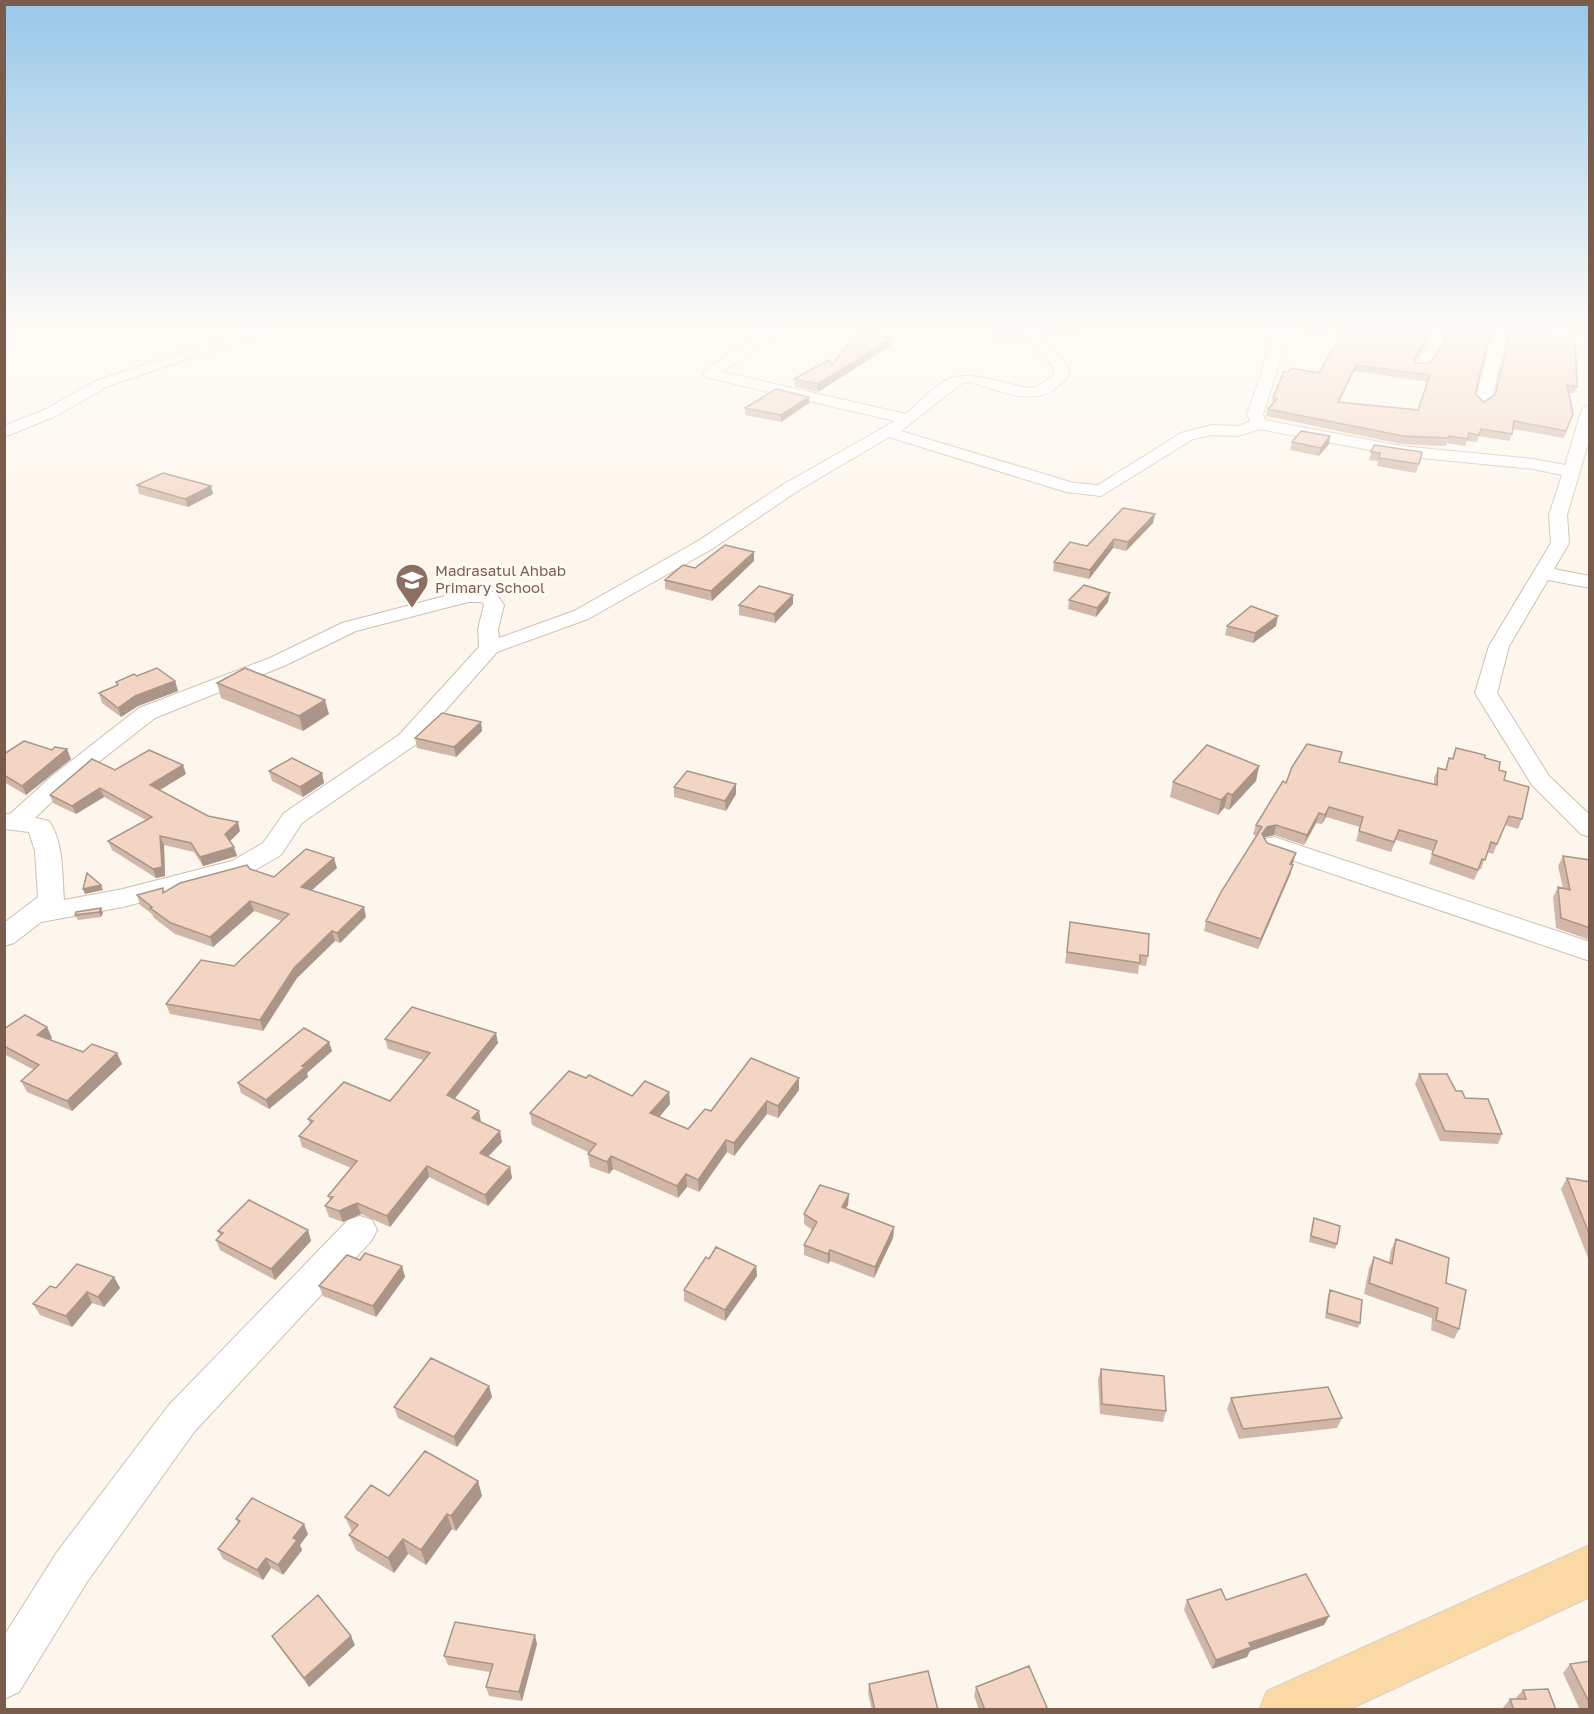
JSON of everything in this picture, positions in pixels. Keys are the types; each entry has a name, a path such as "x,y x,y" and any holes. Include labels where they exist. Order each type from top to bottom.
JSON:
{"main road":[{"path":"1286,1710 1590,1570"}],"street":[{"path":"4,432 61,407"},
{"path":"856,407 909,419"},
{"path":"35,914 123,898 241,867 272,849 292,818 407,740 490,648 581,615 705,545 790,488 909,419 922,407"},
{"path":"1257,407 1255,414 1259,424"},
{"path":"1590,409 1558,515 1560,543 1499,646 1486,693 1540,780 1590,829"},
{"path":"885,431 1072,488 1101,491 1187,436 1212,430 1238,431 1259,424 1401,451 1533,464 1572,472"},
{"path":"1544,573 1590,582"},
{"path":"9,823 147,713 277,662 349,627 468,596 488,596 494,605 488,629 490,648"},
{"path":"4,937 51,900 48,850 40,826 9,823"},
{"path":"1274,845 1590,952"},
{"path":"4,1677 72,1567 181,1419 360,1230"}],"building":[{"path":"747,407 793,407 781,415 745,408"},
{"path":"1270,407 1388,407 1418,410 1419,407 1572,407 1573,414 1566,431 1514,421 1512,434 1481,429 1479,435 1469,433 1468,439 1449,436 1448,438 1403,436 1268,409"},
{"path":"1301,431 1330,436 1321,448 1292,442"},
{"path":"1374,445 1422,452 1419,464 1379,458 1380,453 1371,452"},
{"path":"163,473 211,486 185,499 137,485"},
{"path":"1123,508 1155,514 1128,542 1114,539 1090,570 1054,562 1070,542 1087,546"},
{"path":"725,545 754,552 711,591 665,580 683,565 695,568"},
{"path":"1084,585 1110,593 1097,608 1069,600"},
{"path":"759,586 793,595 774,614 739,605"},
{"path":"1251,606 1278,616 1255,633 1227,626"},
{"path":"157,668 175,681 135,696 118,708 99,693 118,685 116,682 134,674 137,676"},
{"path":"245,668 325,700 299,716 217,683"},
{"path":"442,713 481,722 454,747 415,738"},
{"path":"24,741 52,750 55,747 67,749 22,786 4,775 4,754"},
{"path":"1307,744 1342,752 1339,762 1437,785 1438,768 1446,770 1449,758 1453,759 1456,748 1485,755 1485,758 1500,762 1499,770 1506,772 1504,780 1529,787 1522,819 1509,816 1497,844 1491,842 1485,860 1482,859 1478,870 1432,854 1437,841 1399,830 1394,842 1359,831 1363,817 1329,807 1325,815 1319,813 1307,835 1276,825 1267,827 1262,834 1267,843 1296,853 1261,939 1206,921 1221,892 1262,827 1256,825 1283,781 1286,783 1292,767"},
{"path":"1207,745 1259,766 1232,795 1228,793 1221,800 1173,782"},
{"path":"149,750 183,765 150,785 208,816 238,822 225,834 234,847 200,857 191,843 160,836 162,867 153,869 108,841 152,817 100,788 72,806 50,795 92,759 115,770"},
{"path":"292,758 322,773 300,787 269,771"},
{"path":"687,771 736,784 725,801 674,787"},
{"path":"306,849 334,858 301,887 364,907 337,933 332,931 294,968 260,1020 166,1004 201,960 234,966 289,914 250,901 210,937 171,923 137,895 163,888 163,893 180,883 247,865 250,869 274,877"},
{"path":"1563,856 1590,860 1590,928 1561,918 1558,887 1570,890"},
{"path":"87,873 101,885 83,889"},
{"path":"101,908 99,912 75,915 76,912"},
{"path":"1070,922 1149,934 1148,956 1140,955 1140,963 1067,952"},
{"path":"412,1007 496,1033 447,1095 479,1111 472,1118 500,1131 480,1153 510,1167 485,1195 427,1166 387,1216 357,1203 339,1211 325,1206 333,1197 328,1196 357,1161 299,1136 313,1121 308,1119 344,1082 390,1101 430,1053 385,1039"},
{"path":"25,1015 47,1027 37,1035 83,1052 92,1044 117,1053 67,1101 21,1081 39,1065 4,1046 4,1029"},
{"path":"304,1028 329,1042 302,1066 305,1067 266,1100 238,1083"},
{"path":"751,1058 799,1078 778,1106 767,1101 734,1143 726,1140 698,1180 686,1174 677,1186 611,1156 607,1162 588,1154 596,1144 530,1113 569,1071 586,1078 589,1075 632,1096 645,1081 669,1092 650,1113 688,1129 705,1109 711,1111"},
{"path":"1419,1074 1447,1074 1456,1091 1462,1091 1465,1098 1488,1099 1502,1134 1445,1131"},
{"path":"1567,1178 1590,1182 1590,1236"},
{"path":"820,1185 849,1194 842,1207 894,1227 875,1267 830,1250 828,1254 804,1245 817,1222 804,1214"},
{"path":"249,1200 308,1230 271,1269 216,1240 223,1233 218,1231"},
{"path":"1314,1218 1340,1226 1337,1244 1311,1236"},
{"path":"1396,1239 1449,1258 1446,1283 1466,1290 1459,1329 1436,1320 1438,1308 1369,1283 1374,1257 1392,1264"},
{"path":"716,1247 756,1266 725,1310 684,1290 706,1257 709,1259"},
{"path":"365,1253 402,1266 373,1306 319,1286 347,1255 360,1260"},
{"path":"77,1264 114,1277 98,1297 87,1292 66,1316 33,1304 50,1286 56,1288"},
{"path":"1330,1290 1362,1300 1360,1323 1327,1313"},
{"path":"431,1358 489,1386 454,1437 394,1407"},
{"path":"1101,1369 1164,1376 1166,1411 1102,1404"},
{"path":"1328,1387 1342,1418 1243,1429 1231,1398"},
{"path":"425,1451 478,1481 451,1516 447,1514 421,1550 403,1539 388,1558 349,1535 358,1525 345,1517 371,1485 389,1496"},
{"path":"252,1498 304,1524 293,1538 297,1540 278,1565 266,1558 257,1570 218,1549 240,1521 236,1519"},
{"path":"1306,1574 1329,1616 1249,1643 1251,1647 1216,1660 1187,1600 1221,1589 1226,1600"},
{"path":"318,1595 351,1636 304,1678 272,1636"},
{"path":"455,1622 535,1635 519,1692 486,1687 493,1664 444,1656"},
{"path":"1590,1661 1590,1704 1570,1664"},
{"path":"1029,1666 1048,1710 985,1710 976,1687"},
{"path":"928,1671 938,1710 875,1710 869,1684"},
{"path":"1548,1689 1556,1710 1514,1710 1510,1699 1526,1699 1523,1690"}],"place":[{"name":"Madrasatul Ahbab Primary School","path":"412,609"}]}
